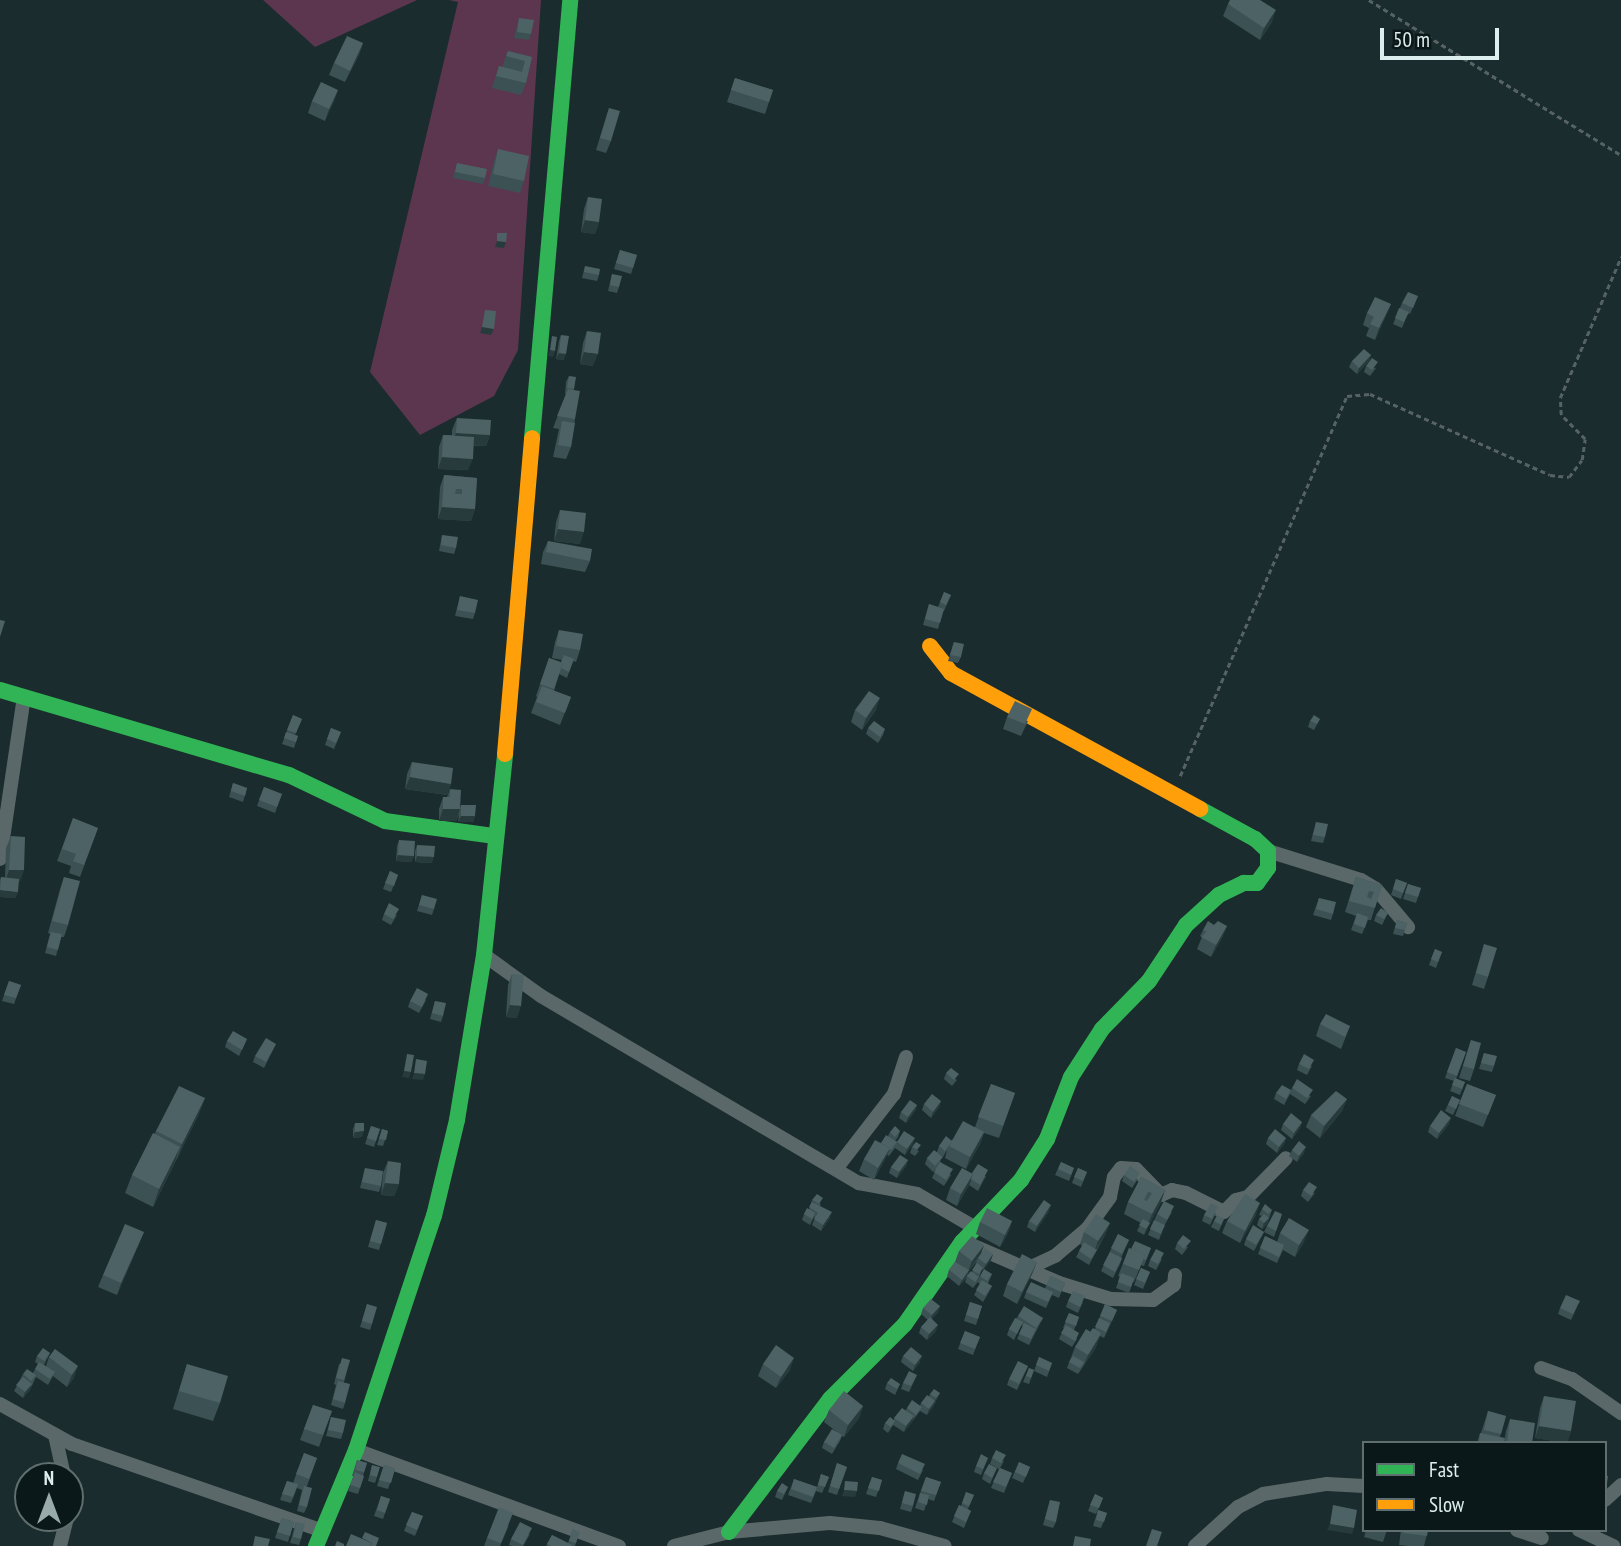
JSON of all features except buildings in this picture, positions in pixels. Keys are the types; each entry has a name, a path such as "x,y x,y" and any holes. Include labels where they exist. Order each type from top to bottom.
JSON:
{"street":[{"path":"0,1404 55,1435 319,1538 356,1450 435,1216 457,1121 484,955 570,0"},
{"path":"930,646 951,673 1268,851 1361,880 1376,889 1408,927"},
{"path":"0,690 289,775 349,803 368,815 396,823 495,836"},
{"path":"0,859 24,697"},
{"path":"729,1532 830,1399 922,1303 962,1242 1036,1158 1070,1077 1102,1029 1149,981 1203,906 1264,876 1268,851"},
{"path":"484,955 541,996 836,1169 874,1188 917,1194 974,1227"},
{"path":"836,1169 894,1094 906,1057"},
{"path":"1029,1268 1055,1256 1087,1229 1110,1197 1114,1177 1121,1168 1136,1170 1161,1195 1172,1190 1186,1193 1224,1212 1236,1200 1248,1197 1286,1158"},
{"path":"962,1242 1111,1299 1153,1300 1174,1285 1175,1275"},
{"path":"1541,1368 1572,1379 1621,1413"},
{"path":"55,1435 61,1462"},
{"path":"356,1450 601,1542 619,1546"},
{"path":"1195,1546 1238,1507 1263,1494 1316,1485 1362,1486"},
{"path":"1607,1498 1621,1485"},
{"path":"674,1546 729,1532 856,1523 945,1546"},
{"path":"1524,1532 1543,1538"},
{"path":"1583,1532 1614,1546"}],"path":[{"path":"1369,0 1621,155"},
{"path":"1172,795 1346,396 1370,394 1550,475 1569,477 1582,460 1585,439 1561,415 1560,398 1621,257"}],"shaded area":[{"path":"263,0 417,0 315,47"},
{"path":"449,0 541,0 518,350 494,396 420,435 370,372 458,2"}],"traffic: fast":[{"path":"532,438 570,0"},
{"path":"0,690 289,775 385,821 495,836"},
{"path":"316,1546 356,1450 434,1216 457,1120 484,955 505,754"},
{"path":"729,1532 830,1399 905,1324 962,1242 1021,1180 1047,1139 1071,1077 1102,1029 1149,981 1186,925 1219,895 1244,883 1257,883 1268,868 1268,851 1255,839 1200,809"}],"traffic: slow":[{"path":"505,754 532,438"},
{"path":"930,646 951,673 1200,809"}]}
